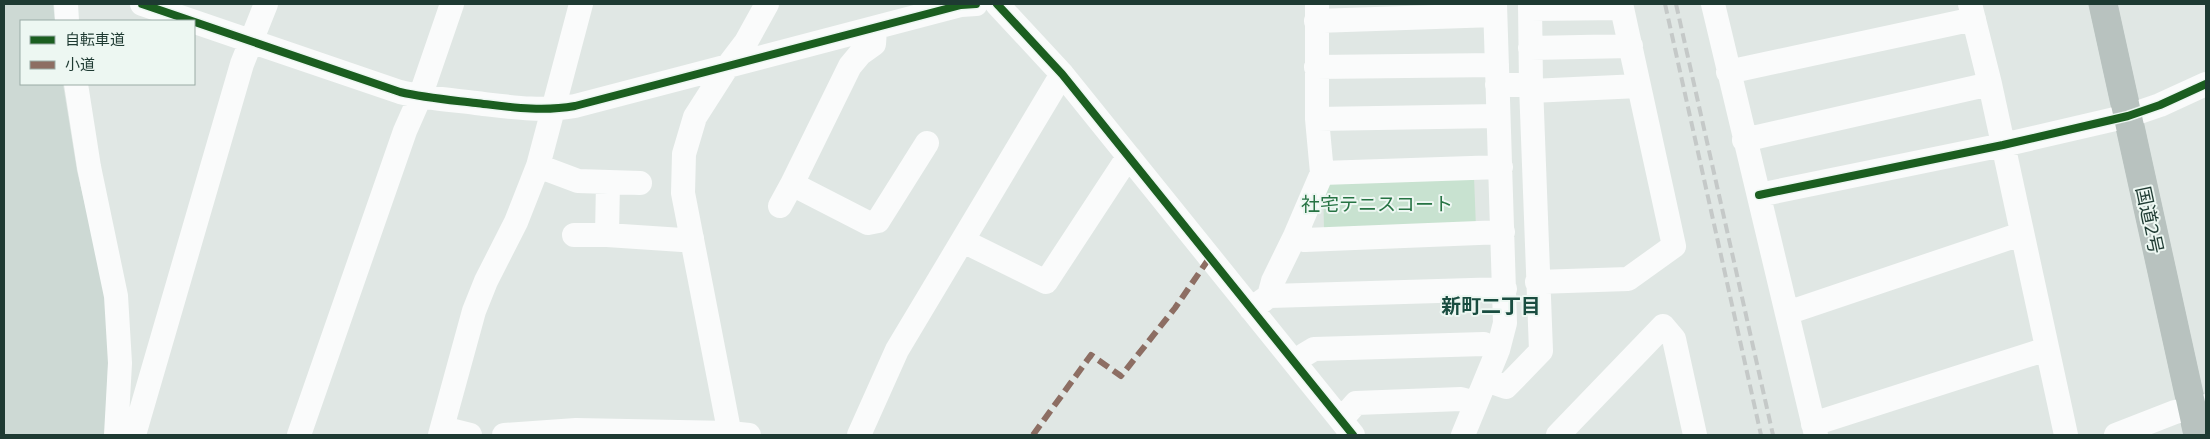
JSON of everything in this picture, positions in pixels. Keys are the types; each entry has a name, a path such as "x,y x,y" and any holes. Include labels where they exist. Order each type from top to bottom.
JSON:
{"highway":[{"name":"国道2号","path":"2103,4 2128,116 2199,407 2198,435"}],"street":[{"path":"66,4 67,20"},
{"path":"142,4 191,20"},
{"path":"134,435 250,40 266,4"},
{"path":"299,435 405,131 420,97 452,4"},
{"path":"470,435 441,432 474,311 486,281 516,222 538,166 581,4"},
{"path":"504,435 576,430 736,434 683,193 684,154 695,117 727,67 746,42 767,4"},
{"path":"195,21 400,92 420,97 531,110 553,110 575,106 960,6 976,4"},
{"path":"996,4 1062,74 1130,158 1261,302 1367,435"},
{"path":"1717,4 1728,72 1814,430 2047,348"},
{"path":"1486,380 1506,387 1541,351 1537,282 1530,7 1622,8 1674,246 1628,279 1537,282"},
{"path":"1261,302 1295,236 1322,172 1317,120 1317,12 1495,9 1505,322 1498,350 1463,435"},
{"path":"1728,72 1972,11 1990,84 2066,435"},
{"path":"780,206 850,66 860,54 874,44 875,29"},
{"path":"1530,48 1631,46"},
{"path":"1316,67 1497,75 1531,88 1640,86"},
{"path":"859,435 897,350 1062,74"},
{"path":"1744,140 1990,84"},
{"path":"1759,195 2003,145 2128,116 2160,105 2206,84"},
{"path":"76,85 89,167 116,296 120,363 116,435"},
{"path":"1317,120 1498,116"},
{"path":"792,184 868,223 878,221 927,143"},
{"path":"963,241 1046,282 1124,163 1130,158"},
{"path":"538,166 578,181 640,183"},
{"path":"1322,172 1501,167"},
{"path":"607,235 608,182"},
{"path":"1295,236 1305,240 1503,232"},
{"path":"1787,312 2021,234"},
{"path":"574,235 607,235 682,240 692,238"},
{"path":"1261,302 1504,289"},
{"path":"1261,302 1354,435"},
{"path":"1558,435 1663,326 1674,339 1690,433"},
{"path":"1304,355 1314,349 1484,344 1498,350"},
{"path":"120,363 154,364"},
{"path":"1348,412 1356,403 1461,399 1476,403"},
{"path":"2116,435 2176,412 2199,407"}],"shaded area":[{"path":"4,4 53,4 55,20 20,20 20,85 63,85 77,171 104,284 109,344 105,435 4,435"}],"green space":[{"name":"社宅テニスコート","path":"1474,176 1476,228 1324,231 1323,179"}],"railway":[{"path":"1665,4 1761,435"},
{"path":"1676,4 1773,435"}],"marked path":[{"path":"1033,435 1091,355 1121,376 1175,308 1210,257"}],"cycle path":[{"path":"142,4 189,20"},
{"path":"195,22 400,92 438,99 538,109 575,106 961,5 976,4"},
{"path":"997,4 1062,74 1353,435"},
{"path":"1759,195 2003,145 2128,116 2160,105 2206,84"}],"district":[{"name":"新町二丁目","path":"1491,305"}]}
